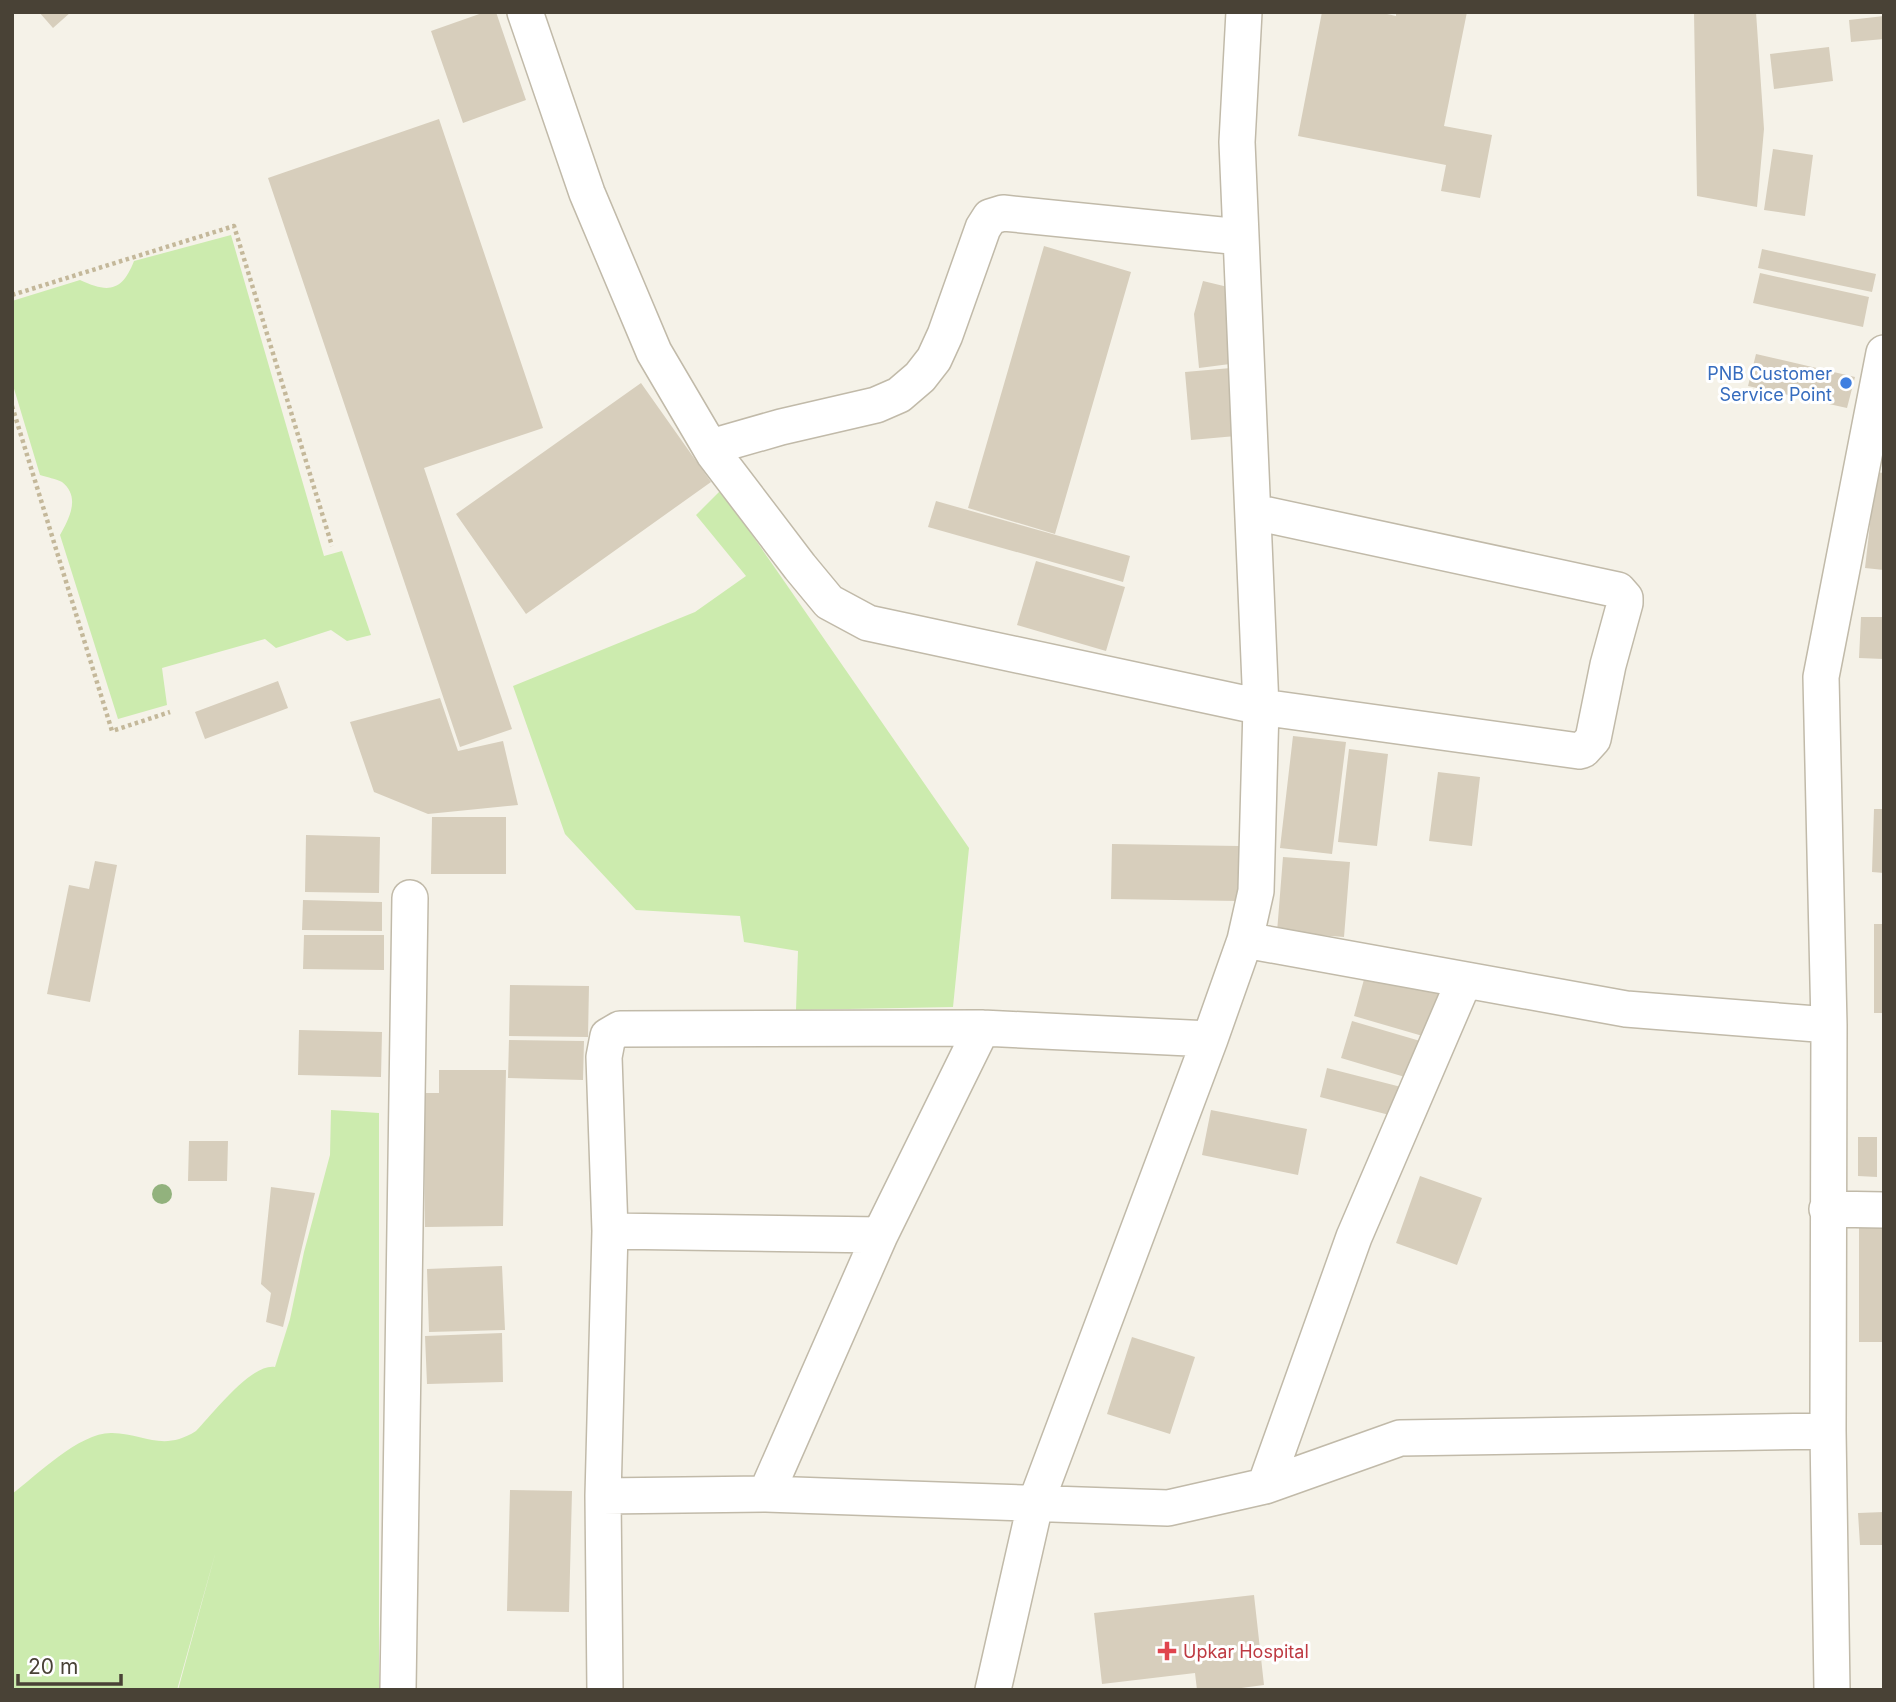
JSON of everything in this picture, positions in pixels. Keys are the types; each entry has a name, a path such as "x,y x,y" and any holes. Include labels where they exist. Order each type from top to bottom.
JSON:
{"street":[{"path":"525,12 587,193 649,340 710,447 829,602 867,623 1261,707 1583,750 1593,739 1625,598 1622,593 1254,512"},
{"path":"993,1690 1035,1505 1210,1040 1245,940 1256,891 1261,707 1237,142 1244,12"},
{"path":"710,447 876,405 899,395 920,377 934,359 983,228 990,217 1003,213 1241,237"},
{"path":"1832,1690 1828,1431 1829,1025 1821,677 1884,353"},
{"path":"398,1690 410,898"},
{"path":"1245,940 1626,1009 1829,1025"},
{"path":"1265,1486 1354,1237 1464,981"},
{"path":"605,1690 603,1496 610,1231 604,1057 608,1037 620,1029 982,1028 1210,1040"},
{"path":"766,1494 880,1235 982,1028"},
{"path":"1827,1209 1884,1210"},
{"path":"610,1231 880,1235"},
{"path":"603,1496 766,1494 1168,1508 1265,1486 1400,1438 1828,1431"}],"path":[{"path":"12,295 234,226 332,546"},
{"path":"12,406 112,730 170,712"}],"green space":[{"path":"231,235 324,556 342,551 371,635 347,641 331,630 276,648 265,639 162,668 167,705 118,719 60,535 72,508 71,494 62,482 40,475 12,382 12,301 80,280 99,287 113,287 124,279 134,261"},
{"path":"721,490 969,848 953,1007 796,1010 798,951 744,942 740,916 636,910 565,834 513,686 695,612 746,576 696,515"},
{"path":"331,1110 379,1113 379,1690 178,1690 216,1551 177,1690 12,1690 12,1494 59,1456 86,1439 112,1433 164,1441 184,1437 196,1431 244,1381 265,1368 275,1367 290,1319 304,1252 330,1155"}],"building":[{"path":"39,12 71,12 53,28"},
{"path":"485,12 496,12 526,100 463,123 431,31"},
{"path":"1322,12 1378,12 1396,16 1396,12 1467,12 1444,126 1492,135 1480,198 1441,191 1446,165 1298,136"},
{"path":"1694,12 1756,12 1764,129 1757,207 1697,196"},
{"path":"1884,16 1884,39 1851,42 1849,20"},
{"path":"1829,47 1833,81 1774,89 1770,54"},
{"path":"439,119 543,428 424,468 512,729 460,747 268,178"},
{"path":"1773,149 1813,155 1805,216 1764,210"},
{"path":"1044,246 1131,272 1055,534 968,508"},
{"path":"1762,249 1876,274 1872,292 1758,268"},
{"path":"1760,273 1869,297 1863,327 1753,303"},
{"path":"1203,281 1232,288 1230,364 1199,368 1194,314"},
{"path":"1756,354 1855,377 1847,408 1748,386"},
{"path":"1231,368 1236,436 1191,440 1185,372"},
{"path":"641,383 711,482 526,614 456,514"},
{"path":"1876,472 1884,473 1884,570 1865,568"},
{"path":"936,501 1130,556 1123,582 928,527"},
{"path":"1036,561 1125,587 1106,651 1017,625"},
{"path":"1861,617 1884,617 1884,659 1859,658"},
{"path":"278,681 288,708 205,739 195,712"},
{"path":"440,698 458,751 503,741 518,805 428,814 374,792 350,722"},
{"path":"1293,736 1346,742 1332,854 1280,848"},
{"path":"1349,749 1388,754 1377,846 1338,842"},
{"path":"1438,772 1480,777 1472,846 1429,841"},
{"path":"1874,809 1884,809 1884,873 1872,872"},
{"path":"432,817 506,817 506,874 431,874"},
{"path":"306,835 380,837 379,893 305,892"},
{"path":"1112,844 1239,846 1238,901 1111,899"},
{"path":"1283,857 1350,862 1344,937 1277,932"},
{"path":"95,861 117,865 90,1002 47,994 69,885 89,889"},
{"path":"303,900 382,902 382,931 302,930"},
{"path":"1874,924 1884,924 1884,1013 1874,1013"},
{"path":"304,935 384,935 384,970 303,969"},
{"path":"1366,972 1445,994 1433,1039 1354,1016"},
{"path":"510,985 589,986 588,1037 509,1036"},
{"path":"1352,1021 1427,1043 1415,1080 1341,1058"},
{"path":"299,1030 382,1032 381,1077 298,1075"},
{"path":"509,1040 584,1041 583,1080 508,1078"},
{"path":"1327,1068 1405,1088 1397,1117 1320,1097"},
{"path":"439,1070 506,1070 503,1226 425,1227 424,1093 439,1093"},
{"path":"1211,1110 1307,1129 1298,1175 1202,1155"},
{"path":"1858,1137 1877,1137 1877,1177 1858,1176"},
{"path":"189,1141 228,1141 227,1181 188,1181"},
{"path":"1420,1176 1482,1198 1457,1265 1396,1243"},
{"path":"271,1187 315,1193 283,1327 266,1322 271,1293 261,1284"},
{"path":"1859,1227 1884,1227 1884,1342 1859,1342"},
{"path":"502,1266 505,1330 429,1332 427,1269"},
{"path":"502,1333 503,1382 427,1384 425,1336"},
{"path":"1132,1337 1195,1357 1170,1434 1107,1414"},
{"path":"510,1490 572,1491 569,1612 507,1611"},
{"path":"1884,1512 1884,1545 1860,1545 1858,1513"},
{"path":"1254,1595 1264,1685 1226,1690 1197,1690 1195,1673 1102,1684 1094,1613"}],"place":[{"name":"PNB Customer Service Point","path":"1846,383"},
{"name":"Upkar Hospital","path":"1167,1651"}]}
